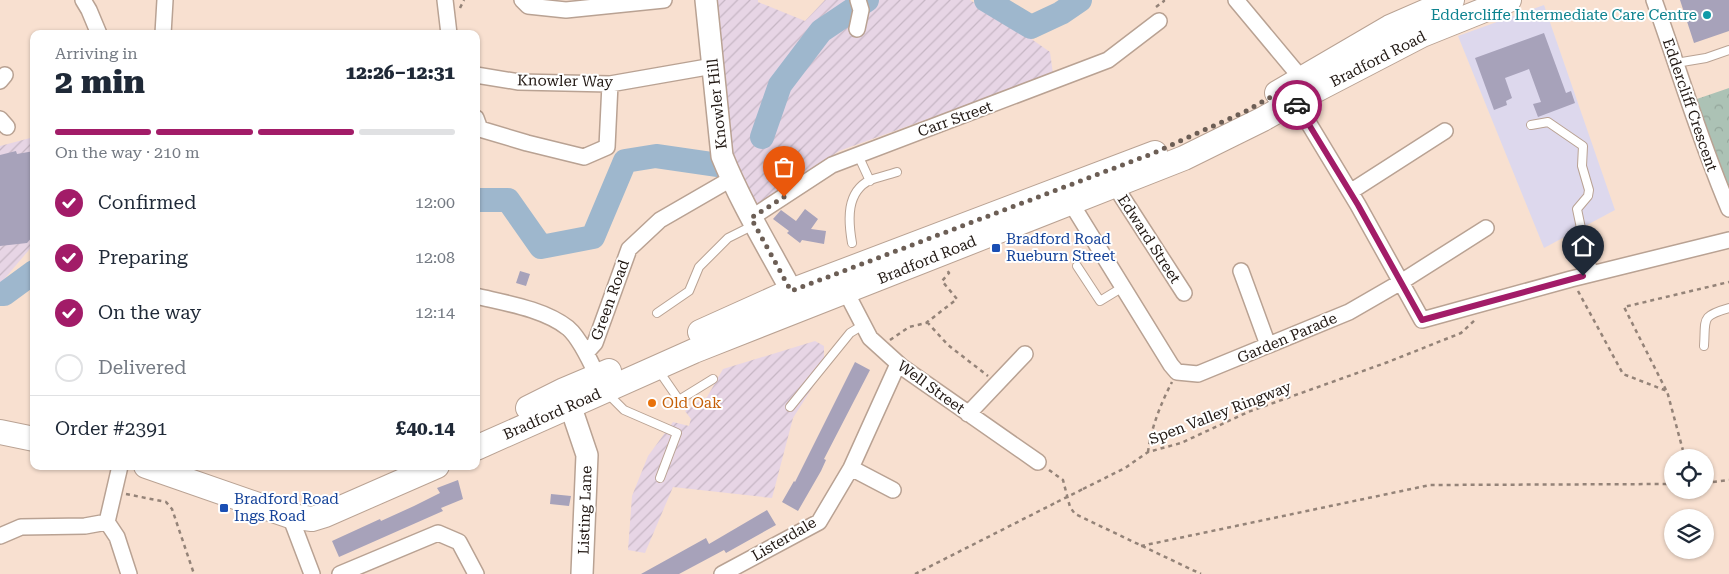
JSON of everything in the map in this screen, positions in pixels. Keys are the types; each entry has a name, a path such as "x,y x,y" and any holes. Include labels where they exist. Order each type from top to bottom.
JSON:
{"main road":[{"name":"Bradford Road","path":"601,383 656,367 694,351 796,300 846,292 1184,158 1263,119 1299,90 1390,27 1452,0"},
{"name":"Bradford Road","path":"480,446 658,351 796,300 1154,153 1422,35 1509,0"},
{"name":"Bradford Road","path":"480,430 568,398"},
{"path":"0,432 30,438"},
{"path":"158,470 290,516 312,519 428,470"},
{"path":"336,510 400,470"}],"street":[{"path":"83,0 97,30"},
{"path":"162,30 165,0"},
{"path":"445,0 449,30"},
{"path":"522,0 528,6 542,4 566,10 664,0"},
{"name":"Knowler Hill","path":"706,0 722,156 731,179 796,300"},
{"path":"1236,0 1249,15 1299,90 1350,192 1422,320 1594,273 1729,240"},
{"name":"Eddercliff Crescent","path":"1654,0 1690,108 1729,209"},
{"path":"857,29 859,5"},
{"name":"Carr Street","path":"753,221 832,165 1108,60 1159,21"},
{"name":"Knowler Way","path":"480,76 519,82 610,84 713,66"},
{"path":"480,129 526,143 584,157 607,147 610,84"},
{"path":"1350,192 1445,131"},
{"name":"Green Road","path":"586,353 595,344 629,249 660,220 731,179"},
{"name":"Edward Street","path":"1114,186 1184,293"},
{"path":"1071,203 1174,369"},
{"name":"Garden Parade","path":"1174,369 1198,374 1349,312 1401,282 1486,228"},
{"path":"1241,272 1268,345"},
{"name":"Well Street","path":"846,292 870,338 898,364 1038,462"},
{"path":"480,297 543,314 569,329 586,353 601,383"},
{"path":"968,414 1026,354"},
{"name":"Listerdale","path":"722,574 819,522 851,468 898,364"},
{"name":"Listing Lane","path":"568,398 587,455 582,574"},
{"path":"851,468 893,490"},
{"path":"119,470 107,522 117,537 129,574"},
{"path":"290,516 312,574"},
{"path":"0,536 21,527 85,526 107,522"},
{"path":"340,574 438,533 459,542 476,574"}],"lane":[{"path":"1676,63 1706,58 1729,50"},
{"path":"1530,125 1548,122 1583,146 1582,166 1590,190 1588,196 1577,209 1594,273"},
{"path":"858,155 870,181"},
{"path":"852,243 849,225 852,197 870,181 897,172"},
{"path":"657,313 689,291 699,267 728,238 753,221"},
{"path":"1077,266 1100,302 1123,287"},
{"path":"1704,346 1706,320 1710,314 1729,308"},
{"path":"790,407 850,333 863,325"},
{"path":"656,367 679,400 713,379"},
{"path":"601,383 624,410 677,433 660,478"}],"path":[{"path":"880,347 909,327 927,322 957,299 942,281 948,273 941,254"},
{"path":"1571,279 1623,374 1666,391"},
{"path":"1682,449 1666,391 1624,307 1729,282"},
{"path":"927,322 948,345 997,384"},
{"name":"Spen Valley Ringway","path":"915,574 1125,468 1148,452 1181,443 1248,412 1388,362 1461,333"},
{"path":"1148,452 1174,369"},
{"path":"1038,462 1063,480 1070,507 1075,514 1201,574"},
{"path":"1714,481 1729,480"},
{"path":"1141,546 1430,485 1664,484"},
{"path":"114,492 166,502 172,509 194,574"}],"shaded area":[{"path":"715,0 758,0 758,2 805,21 825,0 970,0 1050,52 1053,74 839,151 754,209 727,147"},
{"path":"1544,5 1615,210 1544,248 1458,36"},
{"path":"30,138 30,249 0,284 0,146"},
{"path":"815,341 824,346 824,369 793,418 772,498 673,487 645,553 628,550 632,496 648,456 673,422 689,426 691,419 685,411 707,397 723,369"}],"green space":[{"path":"1729,88 1729,192 1694,100"}],"building":[{"name":"Eddercliffe Intermediate Care Centre","path":"1680,0 1729,0 1729,31 1694,43"},
{"path":"1544,33 1566,93 1571,91 1575,103 1538,117 1533,104 1541,102 1529,69 1505,78 1512,98 1506,101 1507,105 1494,110 1475,58"},
{"path":"16,151 17,154 30,152 30,240 27,243 0,246 0,155"},
{"path":"805,209 818,219 811,229 826,231 824,244 802,240 800,243 787,233 789,231 773,219 781,210 796,221"},
{"path":"520,271 530,274 526,286 516,283"},
{"path":"855,362 870,370 824,459 826,460 821,471 798,511 782,502 795,482"},
{"path":"458,480 463,499 441,508 443,511 339,557 332,541 414,506 440,493 437,488"},
{"path":"551,494 571,496 569,506 550,504"},
{"path":"767,510 776,525 726,553 724,550 679,574 641,574 706,538 709,544"}],"waterway":[{"path":"762,137 780,85 821,31 867,0"},
{"path":"986,0 1031,27 1061,13 1080,0"},
{"path":"480,200 508,200 541,247 593,237 625,161 656,156 718,165"},
{"path":"0,294 4,294 30,275"}],"way so far":[{"path":"784,197 751,218 791,291 1154,153 1246,111 1287,88 1297,105"}],"place":[{"name":"Eddercliffe Intermediate Care Centre","path":"1707,15"},
{"name":"Bradford Road Rueburn Street","path":"996,248"},
{"name":"Old Oak","path":"652,403"},
{"name":"Bradford Road Ings Road","path":"224,508"}],"route":[{"path":"1297,105 1358,205 1422,320 1583,276"}]}
